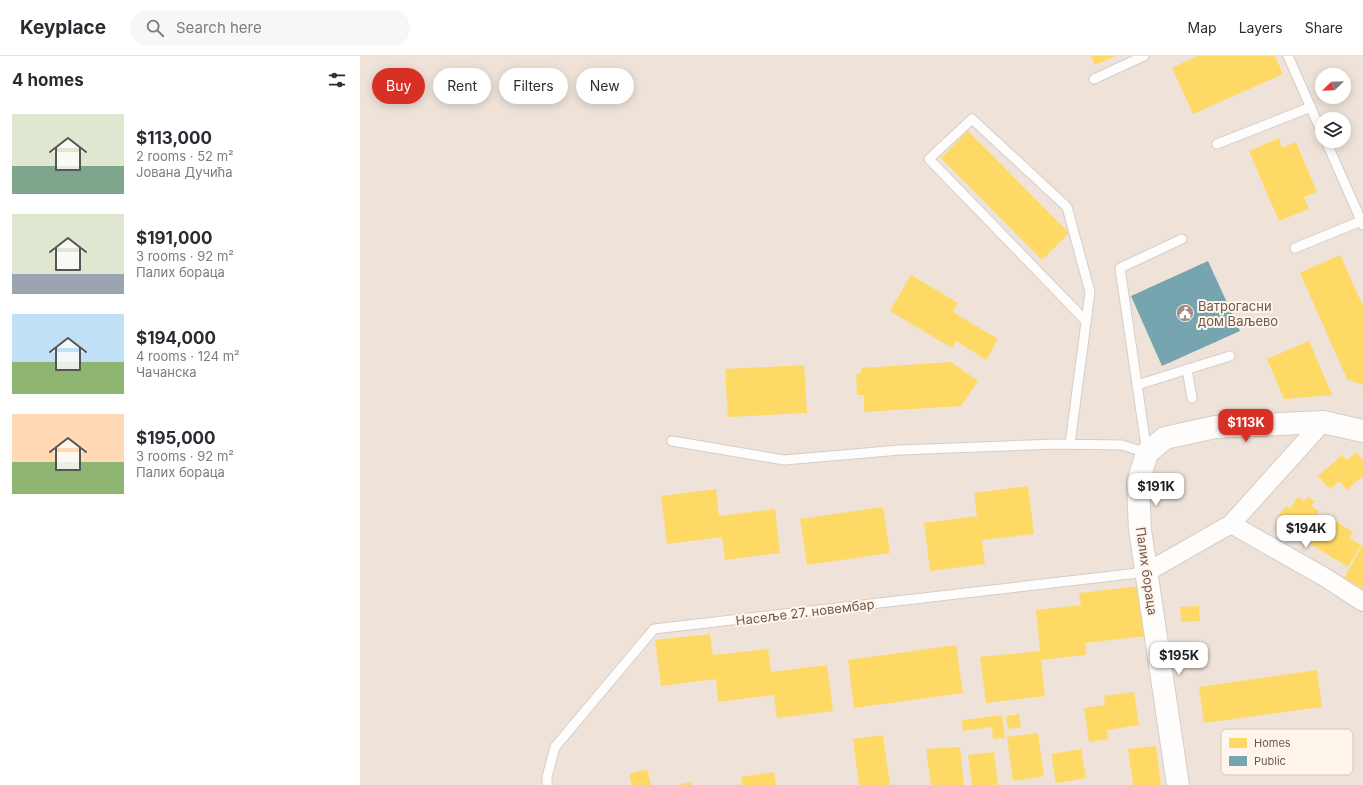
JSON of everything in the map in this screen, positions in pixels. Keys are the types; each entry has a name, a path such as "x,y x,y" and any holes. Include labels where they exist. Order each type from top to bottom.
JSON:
{"street":[{"path":"1147,572 1231,524 1323,422"},
{"path":"1147,453 1165,438 1215,427 1323,422 1363,431"},
{"name":"Палих бораца","path":"1147,453 1138,482 1140,530 1178,785"},
{"path":"1231,524 1326,578 1363,602"}],"lane":[{"path":"1094,80 1144,56"},
{"path":"1288,56 1315,117"},
{"path":"1217,144 1310,107"},
{"path":"1070,444 1090,292 1067,207 972,119 929,159 1086,321"},
{"path":"1295,248 1362,223 1329,148"},
{"path":"672,441 784,460 900,450 1070,444 1122,445 1147,453 1120,268 1182,239"},
{"path":"1137,385 1230,356"},
{"path":"1187,369 1192,398"},
{"name":"Насеље 27. новембар","path":"547,785 546,777 555,747 654,629 1147,572"}],"shaded area":[{"path":"360,56 1363,56 1363,785 360,785"}],"building: Homes":[{"path":"1091,56 1116,56 1095,65"},
{"path":"1197,56 1275,56 1283,74 1193,114 1172,68"},
{"path":"968,131 1069,233 1042,260 941,158"},
{"path":"1279,138 1282,148 1296,142 1317,192 1304,197 1309,209 1279,221 1249,151"},
{"path":"1340,255 1363,306 1363,385 1347,379 1300,273"},
{"path":"911,275 958,303 953,312 998,339 986,360 956,341 952,348 890,311"},
{"path":"1309,341 1332,395 1284,399 1267,359"},
{"path":"951,362 978,381 961,406 864,412 864,395 857,395 856,373 861,373 861,368"},
{"path":"804,365 807,413 728,417 725,369"},
{"path":"1356,452 1363,460 1363,476 1347,490 1339,481 1330,489 1318,476 1342,455 1347,460"},
{"path":"1028,486 1034,534 982,540 985,564 930,571 924,523 977,516 974,493"},
{"path":"716,489 719,516 775,509 780,553 725,560 722,537 667,544 661,496"},
{"path":"1298,497 1304,501 1308,497 1315,501 1311,506 1319,511 1303,534 1297,529 1292,537 1280,528 1284,521 1278,517 1286,506 1290,509"},
{"path":"883,507 890,553 807,565 800,519"},
{"path":"1327,516 1353,532 1349,538 1361,545 1348,567 1310,544"},
{"path":"1363,544 1363,589 1344,578"},
{"path":"1141,586 1147,636 1085,643 1086,655 1041,660 1045,696 986,703 980,657 1040,651 1036,610 1081,605 1079,593"},
{"path":"1199,606 1200,621 1181,622 1180,607"},
{"path":"710,634 713,655 768,649 771,672 827,665 833,711 777,718 774,695 718,702 716,679 661,686 655,640"},
{"path":"956,645 963,693 854,708 848,660"},
{"path":"1317,670 1322,707 1204,723 1199,687"},
{"path":"1134,692 1139,725 1107,730 1108,739 1089,742 1084,708 1105,705 1104,696"},
{"path":"1019,714 1021,727 1008,729 1006,716"},
{"path":"1002,715 1005,738 993,739 992,727 963,731 962,720"},
{"path":"1038,733 1044,776 1013,781 1007,737"},
{"path":"883,735 890,785 859,785 853,739"},
{"path":"1156,746 1161,785 1133,785 1128,749"},
{"path":"960,747 964,785 931,785 926,749"},
{"path":"1081,749 1086,778 1056,783 1051,754"},
{"path":"994,752 998,785 972,785 968,755"},
{"path":"647,769 651,785 632,785 629,774"},
{"path":"774,772 776,785 742,785 741,777"},
{"path":"692,782 692,785 681,785 681,784"}],"building: Public":[{"name":"Ватрогасни дом Ваљево","path":"1208,261 1240,331 1162,366 1131,296"}],"place":[{"name":"Ватрогасни дом Ваљево","path":"1185,313"}]}
